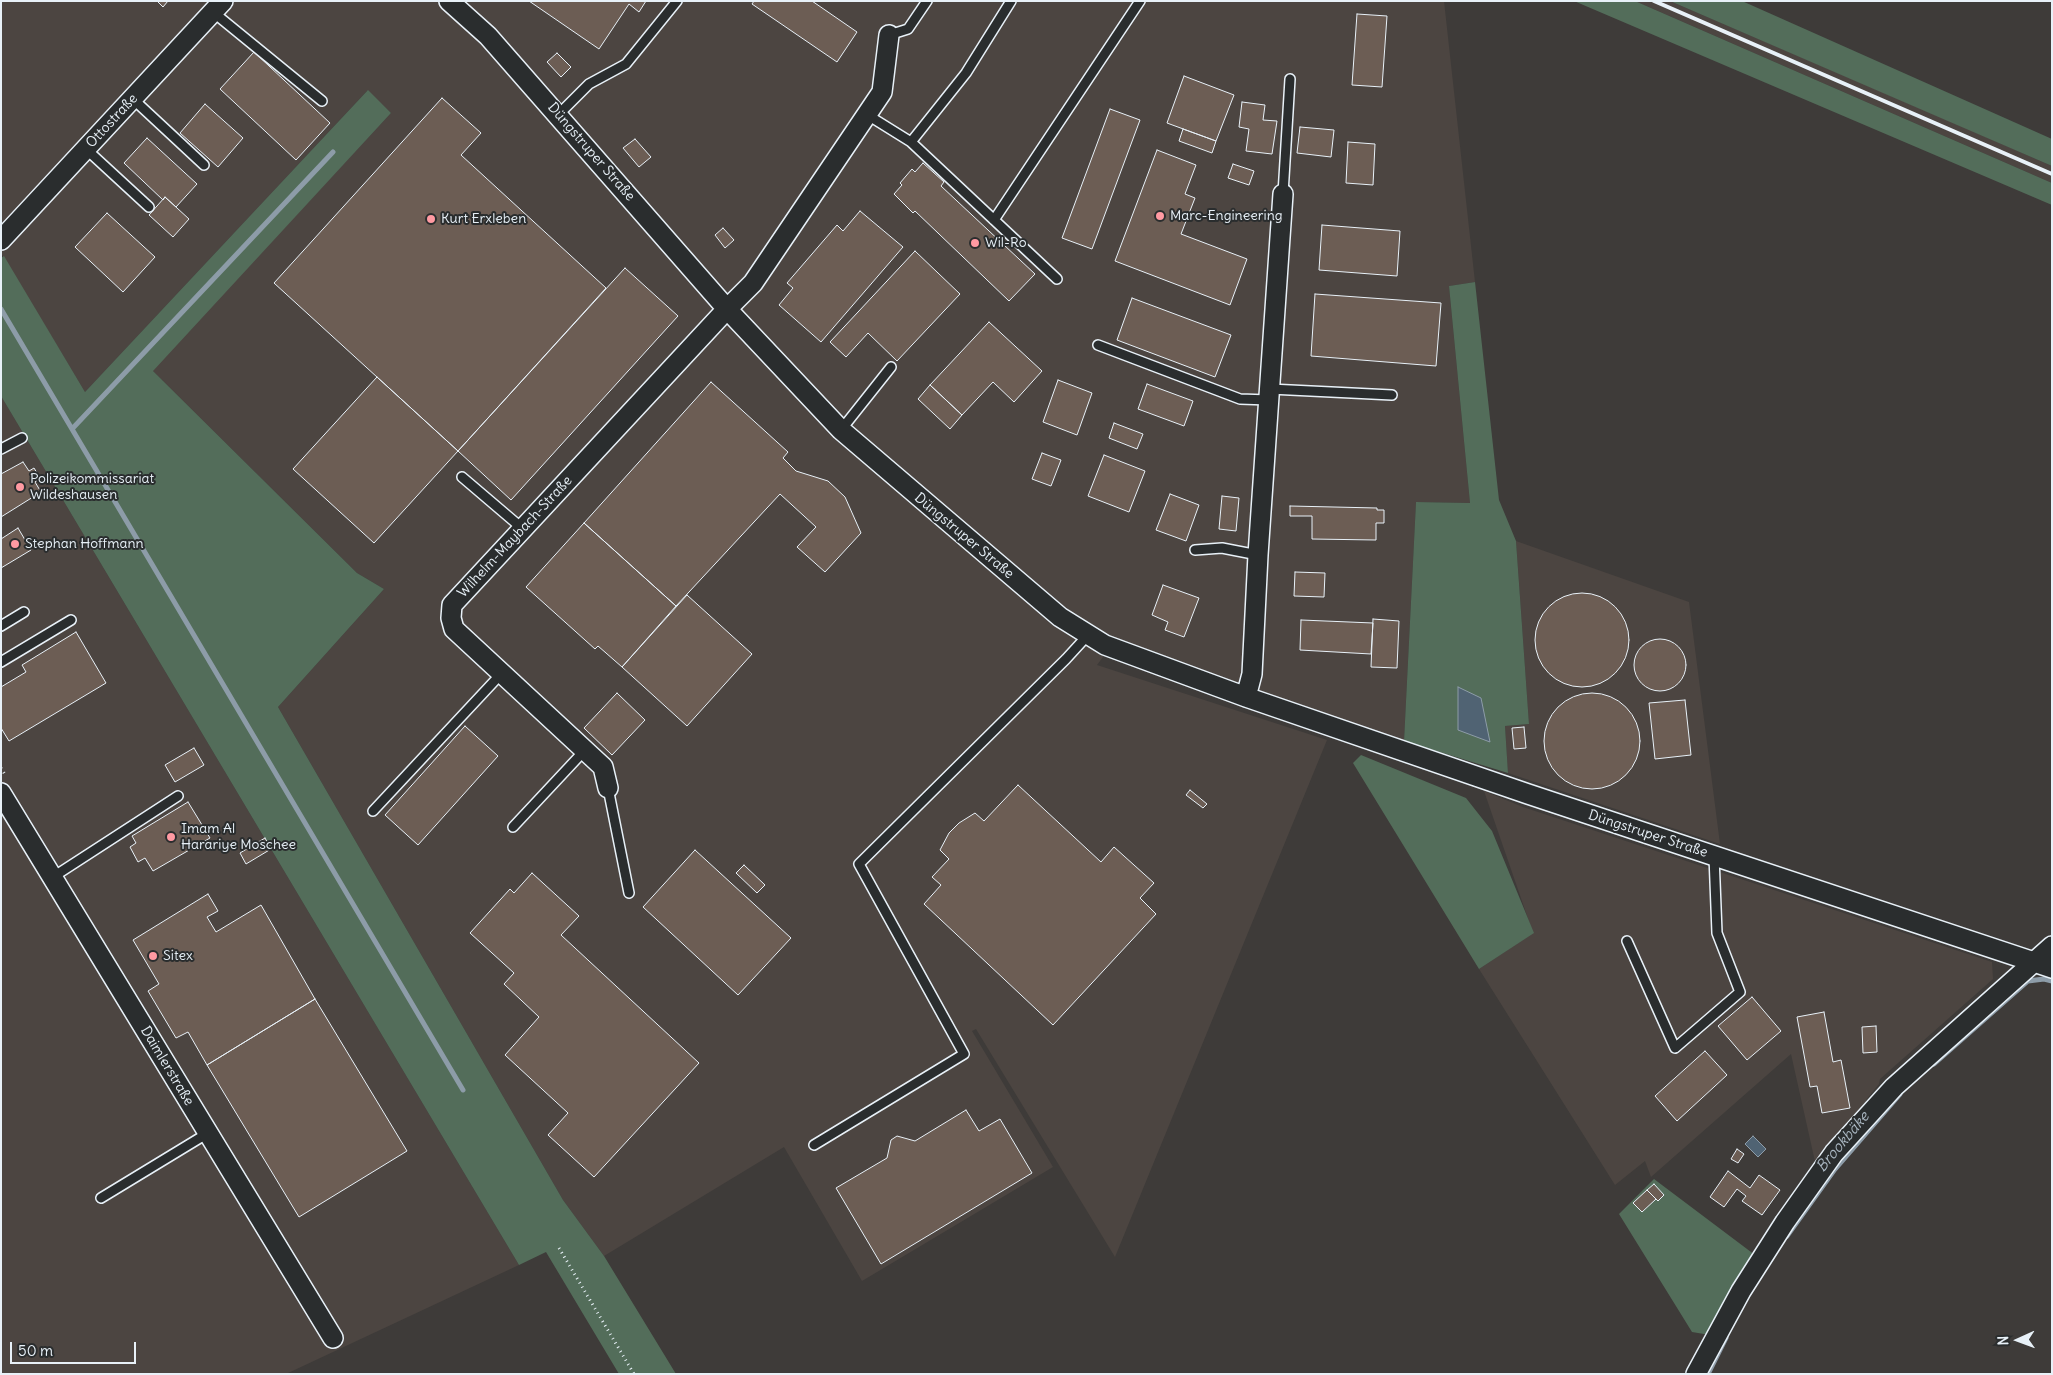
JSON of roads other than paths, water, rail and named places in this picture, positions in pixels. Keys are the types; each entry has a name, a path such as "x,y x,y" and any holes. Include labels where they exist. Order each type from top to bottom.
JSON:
{"street":[{"name":"Düngstruper Straße","path":"449,1 488,36 727,309 841,430 1053,611 1105,645 1246,697 1714,856 2052,968"},
{"name":"Ottostraße","path":"1,240 218,7"},
{"path":"727,309 753,282 882,92 889,35"},
{"path":"1246,697 1252,674 1258,554 1283,194"},
{"name":"Wilhelm-Maybach-Straße","path":"608,788 603,767 454,629 451,618 452,605 727,309"},
{"name":"Daimlerstraße","path":"1,793 332,1338"},
{"path":"1696,1374 1741,1291 1785,1222 1834,1153 1894,1087 2052,946"}],"lane":[{"path":"558,115 589,84 626,64 677,1"},
{"path":"889,35 908,29 927,1"},
{"path":"911,142 966,73 1011,1"},
{"path":"994,220 1140,1"},
{"path":"218,7 322,101"},
{"path":"1283,194 1290,79"},
{"path":"133,99 204,165"},
{"path":"866,114 911,142 1057,279"},
{"path":"86,149 149,207"},
{"path":"1098,345 1240,398 1269,395 1392,395"},
{"path":"841,430 891,367"},
{"path":"1,450 22,438"},
{"path":"462,476 523,529"},
{"path":"1195,550 1222,548 1258,554"},
{"path":"1,626 24,612"},
{"path":"1,662 71,620"},
{"path":"814,1145 964,1054 859,864 1066,659 1088,634"},
{"path":"373,811 501,674"},
{"path":"514,827 585,750"},
{"path":"608,788 629,893"},
{"path":"53,877 178,796"},
{"path":"1627,941 1675,1048 1740,992 1717,932 1714,856"},
{"path":"101,1198 208,1133"}],"water":[{"path":"1458,687 1481,698 1490,742 1458,730"},
{"path":"1753,1136 1766,1149 1758,1157 1745,1144"}],"waterway":[{"path":"72,429 333,152"},
{"path":"1,309 463,1090"},
{"name":"Brookbäke","path":"1934,1064 2028,981 2044,979 2052,981"},
{"name":"Brookbäke","path":"1787,1236 1835,1169 1900,1094"},
{"name":"Brookbäke","path":"1708,1374 1726,1338"}],"railway":[{"path":"1654,1 2052,174"}],"place":[{"name":"Marc-Engineering","path":"1160,216"},
{"name":"Kurt Erxleben","path":"431,219"},
{"name":"Wil-Ro","path":"975,243"},
{"name":"Polizeikommissariat Wildeshausen","path":"20,487"},
{"name":"Stephan Hoffmann","path":"15,544"},
{"name":"Imam Al Harariye Moschee","path":"171,837"},
{"name":"Sitex","path":"153,956"}]}
